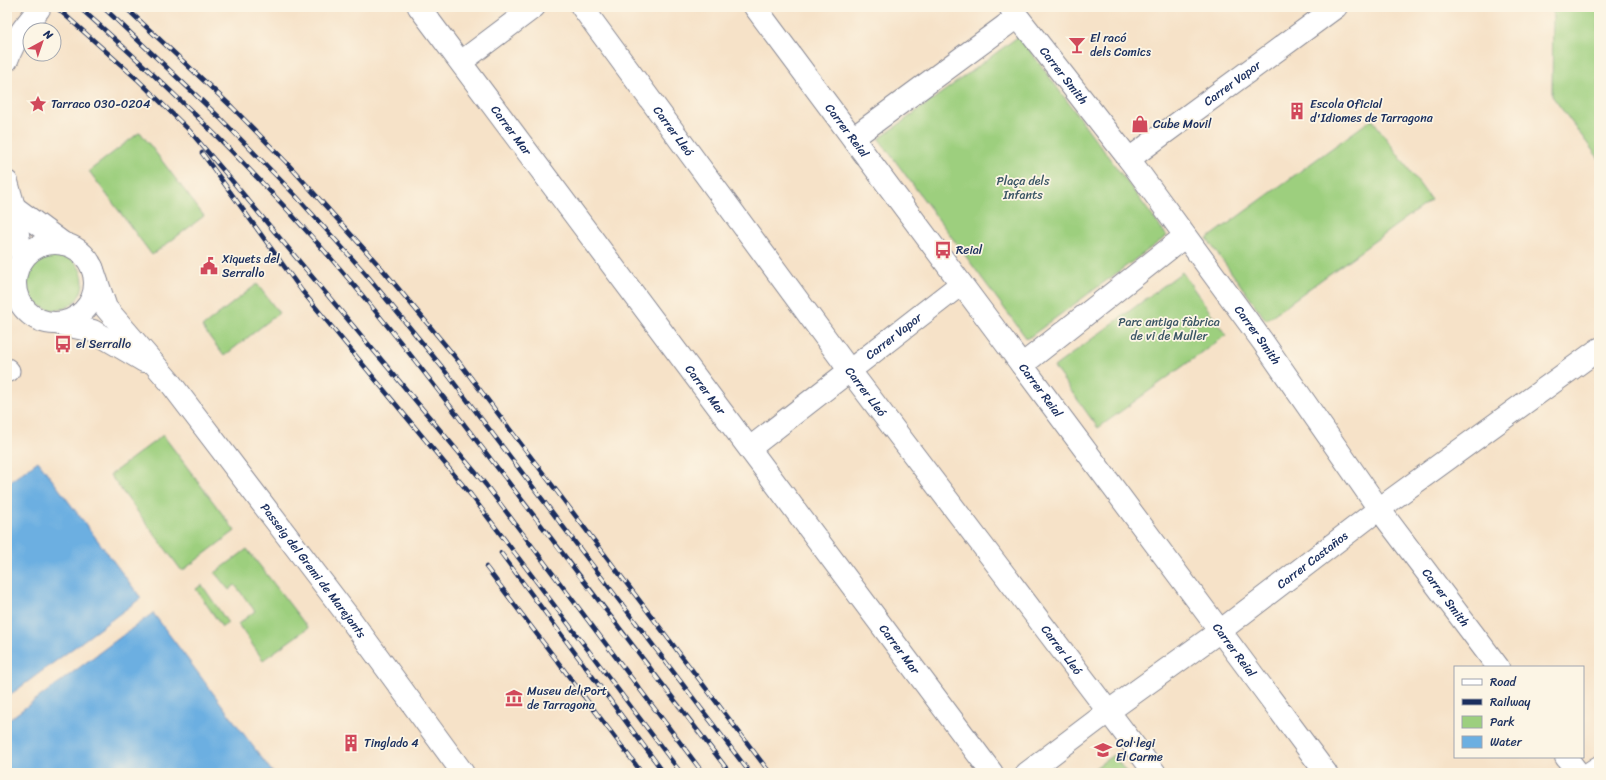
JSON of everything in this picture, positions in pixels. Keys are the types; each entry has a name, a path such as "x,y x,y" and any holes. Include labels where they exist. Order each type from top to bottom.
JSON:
{"street":[{"name":"Carrer Mar","path":"419,7 992,773"},
{"path":"461,62 534,7"},
{"name":"Carrer Lleó","path":"582,7 850,371 1155,773"},
{"name":"Carrer Reial","path":"755,7 1326,773"},
{"path":"7,60 21,30 39,9"},
{"name":"Carrer Vapor","path":"1129,159 1323,11"},
{"path":"853,138 1013,12"},
{"name":"Carrer Smith","path":"1013,12 1129,159 1263,342 1379,509 1497,666"},
{"path":"9,191 64,244"},
{"path":"9,191 16,268 15,278 19,300 26,310 45,320 67,321 79,315 88,306 94,294 95,280 92,267 86,257 76,248 64,244 51,243 38,247 27,254 16,268"},
{"path":"1022,365 1184,236"},
{"name":"Passeig del Gremi de Marejants","path":"92,267 106,308 161,371 351,620 462,773"},
{"name":"Carrer Vapor","path":"750,448 961,284"},
{"name":"Passeig del Gremi de Marejants","path":"7,308 45,320 93,330 161,371"},
{"name":"Carrer Castaños","path":"1027,773 1109,711 1220,631 1379,509 1599,349"},
{"path":"1567,758 1578,773"},
{"path":"1590,773 1599,767"}],"green space":[{"path":"1553,7 1599,7 1599,159 1552,96"},
{"name":"Plaça dels Infants","path":"1019,36 1167,236 1027,339 879,139"},
{"path":"1372,119 1431,200 1266,320 1207,239"},
{"path":"140,132 204,216 152,255 89,171"},
{"path":"49,254 61,254 75,262 83,276 81,293 75,302 61,310 49,310 39,305 32,298 27,288 27,276 32,266 39,259"},
{"name":"Parc antiga fàbrica de vi de Muller","path":"1182,272 1226,335 1098,428 1054,367"},
{"path":"257,284 279,313 224,356 202,327"},
{"path":"163,435 235,531 182,571 110,475"},
{"path":"247,549 308,628 263,660 238,624 255,611 235,585 229,590 215,573"},
{"path":"202,585 228,623 222,627 196,589"},
{"path":"1113,755 1127,773 1088,773"}],"water":[{"path":"38,461 141,598 7,697 7,484"},
{"path":"153,613 273,773 7,773 7,721"}],"railway":[{"path":"56,7 137,79 188,129 223,170 486,485 703,773"},
{"path":"79,7 173,93 263,183 344,274 391,330 436,388 730,773"},
{"path":"103,7 220,118 296,196 365,273 442,367 750,773"},
{"path":"125,7 232,107 286,162 383,270 456,358 770,773"},
{"path":"202,153 302,291 471,495 681,773"},
{"path":"501,553 664,773"},
{"path":"486,567 642,773"}],"place":[{"name":"El racó dels Comics","path":"1077,45"},
{"name":"Tarraco 030-0204","path":"38,104"},
{"name":"Escola Oficial d'Idiomes de Tarragona","path":"1297,111"},
{"name":"Cube Movil","path":"1140,124"},
{"name":"Reial","path":"943,250"},
{"name":"Xiquets del Serrallo","path":"209,266"},
{"name":"el Serrallo","path":"63,344"},
{"name":"Museu del Port de Tarragona","path":"514,698"},
{"name":"Tinglado 4","path":"351,743"},
{"name":"Col·legi El Carme","path":"1103,750"}]}
